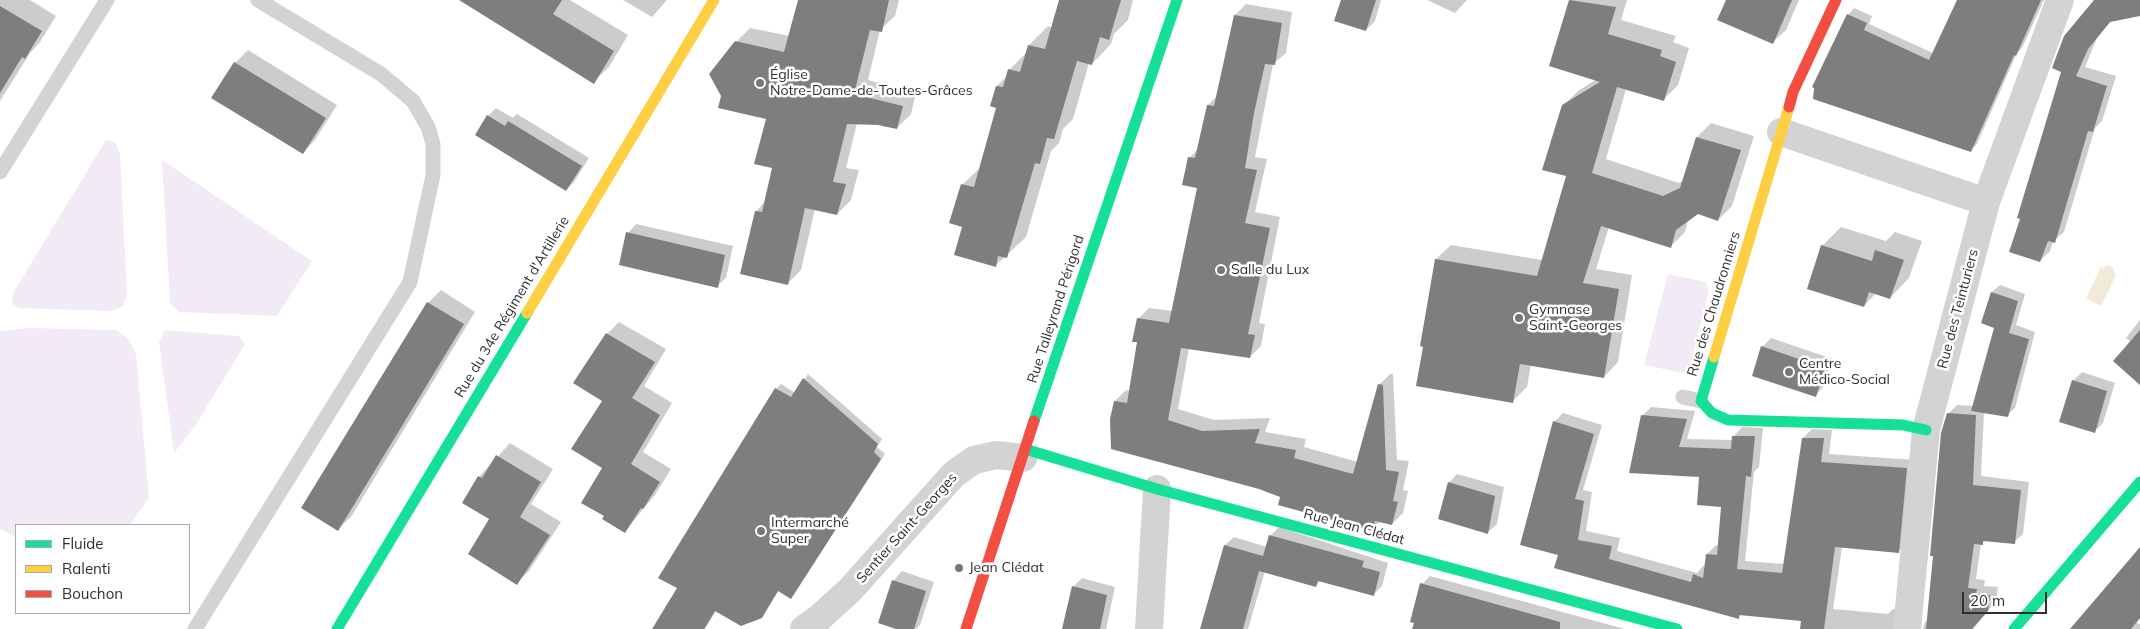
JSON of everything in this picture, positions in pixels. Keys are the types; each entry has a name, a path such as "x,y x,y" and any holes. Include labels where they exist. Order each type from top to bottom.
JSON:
{"street":[{"name":"Rue du 34e Régiment d'Artillerie","path":"337,629 714,0"},
{"name":"Rue Talleyrand Périgord","path":"966,629 1177,0"},
{"name":"Rue des Chaudronniers","path":"1701,401 1793,92 1836,0"},
{"name":"Rue des Teinturiers","path":"1906,629 1926,430 1986,202 2060,0"},
{"path":"1782,132 1986,202"},
{"path":"1701,401 1712,413 1728,420 1903,425 1926,430"},
{"name":"Rue Jean Clédat","path":"1024,454 1677,629"},
{"name":"Sentier Saint-Georges","path":"804,629 850,590 954,474 974,460 996,455 1024,454"},
{"path":"2014,629 2140,482"},
{"path":"1148,629 1157,489"}],"lane":[{"path":"195,629 410,282 433,175 433,144 428,127 413,101 381,74 258,0"},
{"path":"0,172 101,2"},
{"path":"1683,397 1701,401"}],"shaded area":[{"path":"106,140 115,142 120,154 127,294 123,306 111,311 19,308 12,303 13,293"},
{"path":"162,160 312,261 277,316 180,312 170,303"},
{"path":"2107,265 2112,267 2116,275 2101,306 2086,298 2101,267 2103,268"},
{"path":"1668,274 1706,282 1709,291 1688,374 1644,365"},
{"path":"28,328 117,330 128,339 136,354 149,498 131,524 15,524 15,537 0,529 0,331"},
{"path":"165,330 239,336 245,344 197,423 174,453 159,342"}],"building":[{"path":"459,0 562,0 553,14 614,51 594,84"},
{"path":"798,0 889,0 882,32 870,30 854,94 903,106 897,129 878,125 847,124 833,182 846,184 837,215 805,208 788,285 740,274 755,211 762,212 772,168 754,164 766,119 718,108 721,96 709,74 735,41 784,52"},
{"path":"1059,0 1121,0 1109,40 1100,37 1092,65 1077,61 1054,139 1047,138 1040,164 1035,163 1007,258 998,256 996,267 954,255 962,227 949,223 961,184 974,187 996,108 990,106 996,86 1003,87 1008,69 1020,72 1028,45 1045,49"},
{"path":"1341,0 1376,0 1366,31 1334,21"},
{"path":"1569,0 1616,7 1608,34 1662,50 1660,56 1676,62 1664,101 1617,87 1592,173 1663,196 1680,188 1696,137 1741,150 1718,221 1698,214 1676,230 1671,248 1601,226 1583,283 1619,289 1604,378 1520,364 1513,403 1416,386 1423,347 1420,346 1435,259 1537,276 1566,176 1542,170 1562,105 1600,82 1549,66"},
{"path":"1726,0 1792,0 1773,44 1717,20"},
{"path":"1957,0 2041,0 2016,56 2014,55 1971,152 1813,99 1814,88 1812,87 1847,14 1867,23 1864,30 1929,60"},
{"path":"2094,0 2140,0 2140,16 2110,22 2088,49 2076,76 2107,86 2093,132 2088,131 2055,243 2048,241 2040,262 2009,252 2020,219 2017,218 2061,72 2052,68 2064,36"},
{"path":"0,6 42,31 25,59 22,57 0,93"},
{"path":"1234,15 1282,23 1275,65 1265,64 1254,113 1245,168 1257,170 1245,223 1270,228 1248,334 1255,335 1250,358 1181,348 1168,420 1202,431 1260,429 1255,443 1296,450 1294,458 1353,474 1378,384 1383,385 1386,470 1399,472 1393,501 1398,502 1392,525 1375,521 1372,531 1278,505 1280,497 1259,489 1111,449 1110,419 1114,401 1127,403 1137,342 1132,342 1137,318 1169,323 1197,188 1182,185 1188,157 1195,158 1207,105 1214,106"},
{"path":"234,62 326,118 303,154 211,98"},
{"path":"487,115 505,126 508,121 582,166 566,191 475,135"},
{"path":"626,232 725,255 718,288 619,265"},
{"path":"1821,245 1872,261 1875,250 1904,260 1890,299 1869,292 1864,307 1807,289"},
{"path":"1991,292 2018,301 2009,333 2029,339 2008,417 1971,411 1994,328 1981,323"},
{"path":"427,302 464,324 338,531 301,508"},
{"path":"2140,330 2140,385 2113,361"},
{"path":"606,333 655,362 632,398 660,415 631,464 660,482 625,533 602,519 604,516 581,503 602,468 571,449 602,401 573,383"},
{"name":"Centre Médico-Social","path":"1761,346 1825,368 1816,397 1752,376"},
{"name":"Intermarché Super","path":"803,378 878,444 874,452 881,459 791,599 778,591 762,618 741,626 715,611 704,629 652,629 677,588 658,578 775,388 791,397"},
{"path":"2072,380 2107,391 2095,433 2059,422"},
{"path":"1947,413 1976,415 1973,485 2021,490 2015,544 1983,541 1983,545 1974,544 1968,588 1977,589 1976,594 1990,595 1988,611 1972,629 1926,629 1933,556 1930,556 1941,433"},
{"path":"1641,415 1687,419 1679,447 1731,449 1732,436 1755,436 1751,477 1746,476 1737,569 1782,573 1802,438 1824,438 1821,462 1907,468 1899,553 1835,547 1824,629 1800,629 1801,621 1739,615 1739,619 1554,568 1558,555 1520,545 1553,421 1594,434 1575,499 1584,501 1578,540 1612,546 1609,559 1691,582 1693,574 1703,578 1706,554 1717,555 1721,507 1697,505 1699,477 1629,473"},
{"path":"496,455 541,482 520,517 550,535 517,585 468,554 489,519 462,503 478,476 482,478"},
{"path":"1448,482 1495,496 1488,534 1438,519"},
{"path":"1269,535 1364,561 1362,567 1380,572 1374,596 1318,581 1316,587 1259,571 1243,629 1200,629 1224,545 1263,556"},
{"path":"2140,547 2140,618 2131,629 2070,629"},
{"path":"892,580 926,591 914,629 896,629 878,623"},
{"path":"1420,583 1560,622 1560,629 1412,629 1414,623 1410,622"},
{"path":"1072,586 1107,595 1100,629 1062,629"}],"traffic: fast":[{"path":"1034,421 1177,0"},
{"path":"337,629 527,313"},
{"path":"1714,357 1701,401 1712,413 1728,420 1903,425 1926,430"},
{"path":"1025,449 1157,489 1677,629"},
{"path":"2014,629 2140,482"}],"traffic: slow":[{"path":"527,313 714,0"},
{"path":"1714,357 1789,107"}],"traffic: jam":[{"path":"1789,107 1793,92 1836,0"},
{"path":"966,629 1034,421"}],"place":[{"name":"Église Notre-Dame-de-Toutes-Grâces","path":"760,83"},
{"name":"Salle du Lux","path":"1221,270"},
{"name":"Gymnase Saint-Georges","path":"1519,318"},
{"name":"Centre Médico-Social","path":"1789,372"},
{"name":"Intermarché Super","path":"761,531"},
{"name":"Jean Clédat","path":"959,568"}]}
